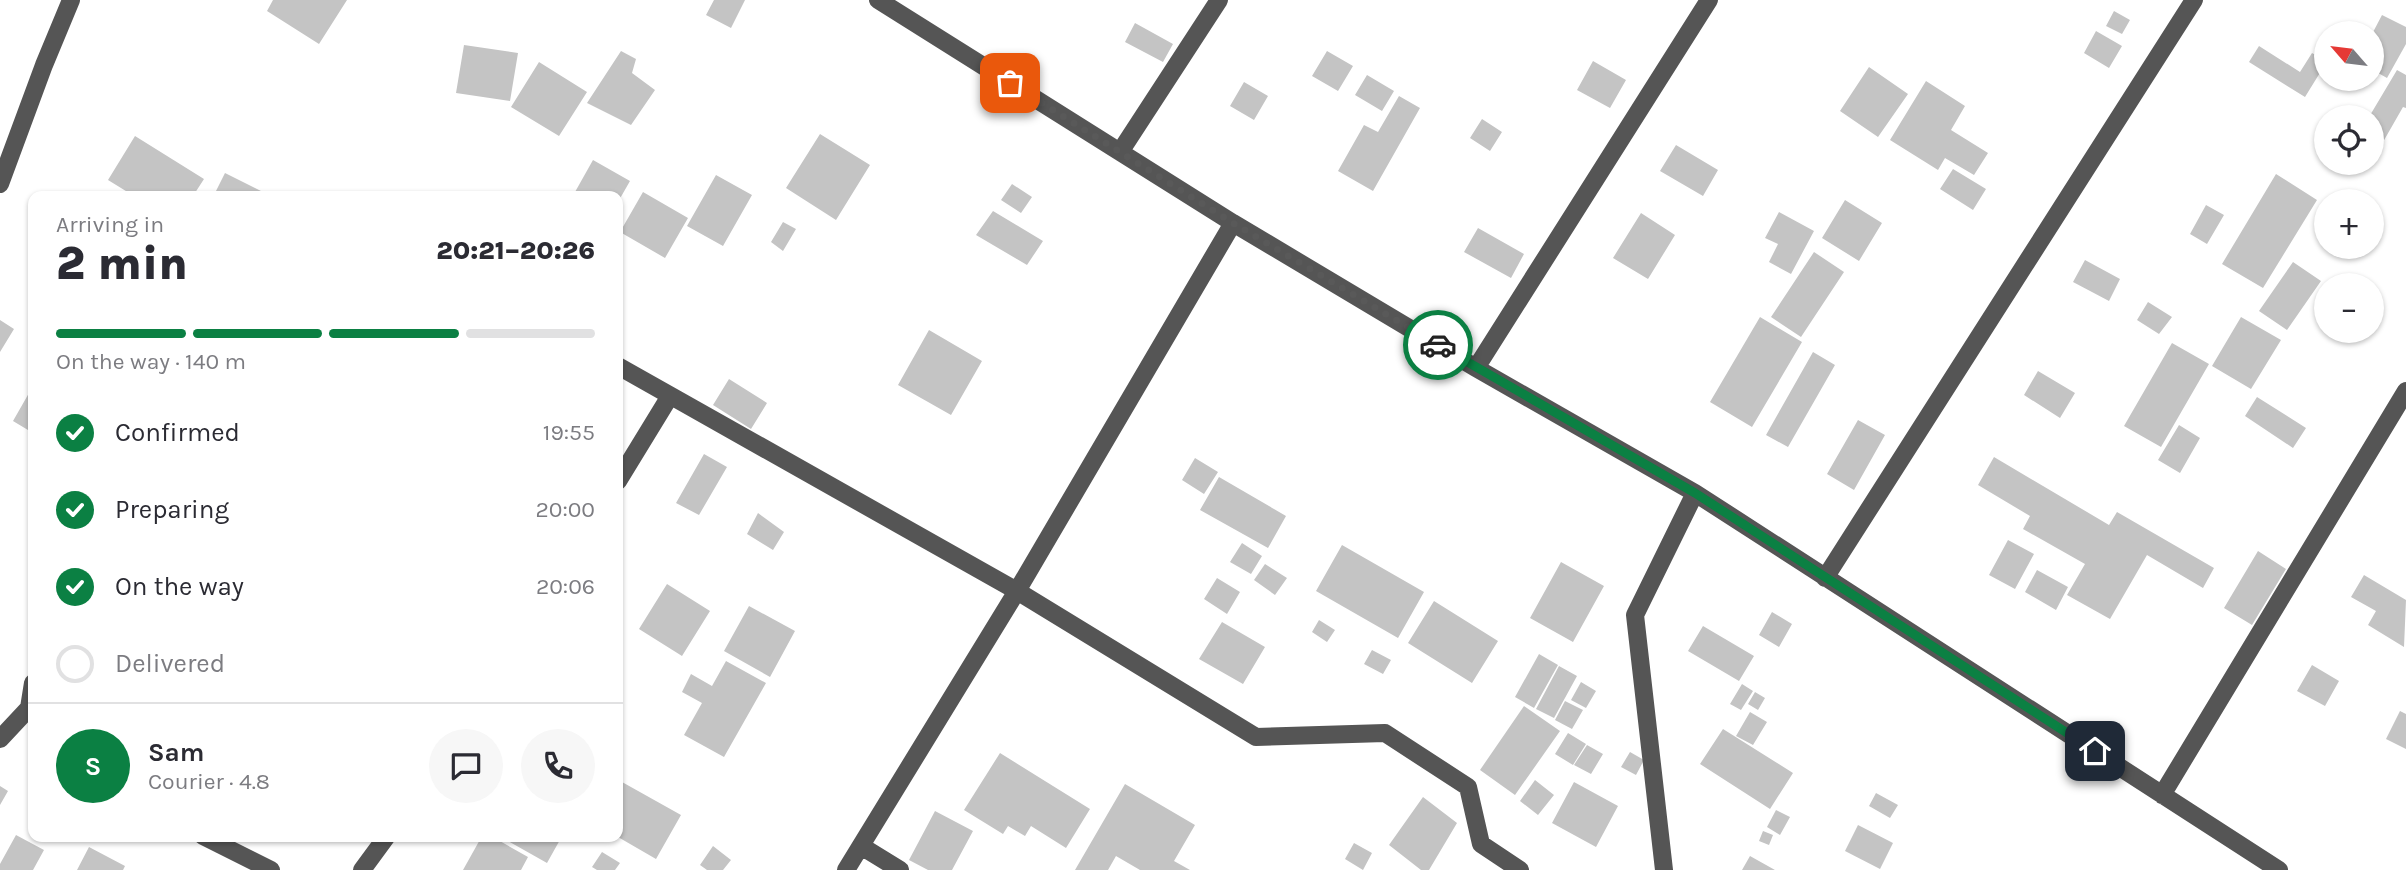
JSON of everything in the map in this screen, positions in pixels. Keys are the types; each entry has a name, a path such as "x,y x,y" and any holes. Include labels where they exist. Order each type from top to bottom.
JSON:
{"street":[{"path":"0,184 71,0"},
{"path":"878,0 1233,223 1476,368 1695,493 2275,869"},
{"path":"1121,152 1219,0"},
{"path":"1476,368 1709,0"},
{"path":"1825,578 2194,0"},
{"path":"846,870 1017,591 1233,223"},
{"path":"623,369 1017,591 1256,737 1385,733 1468,788 1481,844 1520,870"},
{"path":"2162,795 2406,391"},
{"path":"623,473 670,396"},
{"path":"1664,870 1635,615 1695,493"},
{"path":"0,739 28,713"},
{"path":"215,842 271,870"},
{"path":"362,870 383,842"},
{"path":"861,845 900,870"}],"building":[{"path":"273,0 347,0 319,44 267,11"},
{"path":"714,0 745,0 731,28 706,15"},
{"path":"2114,11 2130,20 2122,34 2106,26"},
{"path":"2382,15 2406,27 2406,44 2387,78 2384,76 2384,21 2379,21"},
{"path":"1135,23 1173,44 1163,62 1125,42"},
{"path":"2096,31 2122,46 2109,68 2084,53"},
{"path":"464,45 518,53 510,101 456,93"},
{"path":"2259,46 2300,72 2312,53 2314,82 2305,97 2249,62"},
{"path":"621,51 636,59 632,73 655,90 631,125 587,103"},
{"path":"1327,51 1353,66 1338,91 1312,76"},
{"path":"1593,61 1626,80 1610,108 1577,90"},
{"path":"539,62 587,92 559,136 511,107"},
{"path":"1869,67 1908,94 1878,137 1840,111"},
{"path":"2397,70 2406,75 2406,108 2403,107 2384,140 2384,105 2376,105"},
{"path":"1367,75 1394,91 1382,111 1355,95"},
{"path":"1926,81 1965,106 1951,130 1988,153 1974,175 1945,158 1938,170 1890,140"},
{"path":"1244,82 1268,96 1254,120 1230,106"},
{"path":"1399,96 1420,108 1373,191 1338,171 1364,125 1378,132"},
{"path":"1482,119 1502,132 1490,151 1470,138"},
{"path":"820,134 870,165 836,220 786,188"},
{"path":"135,136 204,179 196,191 126,191 108,180"},
{"path":"1676,145 1718,170 1703,196 1660,171"},
{"path":"593,160 630,181 623,193 623,191 576,191"},
{"path":"1953,169 1986,189 1973,210 1940,189"},
{"path":"225,173 261,191 216,191"},
{"path":"2276,174 2314,198 2314,205 2263,288 2222,264"},
{"path":"716,175 752,195 723,246 687,226"},
{"path":"1012,184 1032,197 1021,213 1001,200"},
{"path":"643,192 688,218 665,258 623,234 623,227"},
{"path":"1845,200 1882,223 1859,261 1822,238"},
{"path":"2206,205 2224,215 2207,244 2190,234"},
{"path":"993,211 1043,241 1027,265 976,235"},
{"path":"1779,212 1814,231 1791,274 1769,262 1778,244 1765,238"},
{"path":"1641,213 1675,235 1648,279 1613,258"},
{"path":"783,222 796,229 783,251 771,242"},
{"path":"1478,228 1524,254 1511,278 1464,252"},
{"path":"1814,252 1844,272 1801,337 1771,317"},
{"path":"2085,260 2120,279 2109,301 2073,282"},
{"path":"2293,262 2314,276 2314,291 2287,330 2259,311"},
{"path":"2148,302 2172,317 2159,334 2137,320"},
{"path":"1760,317 1802,342 1752,427 1710,402"},
{"path":"2241,317 2281,340 2251,389 2212,366"},
{"path":"0,320 14,329 0,352"},
{"path":"929,330 982,361 951,415 898,385"},
{"path":"2172,343 2209,364 2161,447 2124,426"},
{"path":"1813,352 1835,365 1788,447 1766,435"},
{"path":"2038,371 2075,393 2060,418 2024,395"},
{"path":"729,379 767,403 751,429 713,405"},
{"path":"28,395 28,430 13,421"},
{"path":"2257,397 2306,428 2293,448 2245,416"},
{"path":"1858,420 1885,435 1854,490 1827,474"},
{"path":"2179,425 2200,438 2180,473 2158,460"},
{"path":"704,454 727,467 699,515 676,503"},
{"path":"1994,457 2109,525 2117,512 2214,568 2203,588 2147,555 2110,619 2067,595 2085,564 2023,529 2030,516 1978,485"},
{"path":"1195,458 1218,472 1204,494 1182,480"},
{"path":"1219,477 1286,516 1268,548 1200,510"},
{"path":"758,513 784,532 773,550 747,534"},
{"path":"2008,540 2034,554 2015,589 1989,575"},
{"path":"1242,543 1262,556 1251,574 1230,562"},
{"path":"1342,545 1424,592 1398,638 1316,591"},
{"path":"2258,551 2286,569 2252,625 2224,608"},
{"path":"1561,562 1604,586 1573,642 1530,618"},
{"path":"1265,564 1287,578 1275,595 1254,580"},
{"path":"2037,570 2068,587 2056,610 2025,592"},
{"path":"2364,575 2406,600 2404,647 2368,625 2376,611 2351,597"},
{"path":"1217,578 1240,592 1227,614 1204,599"},
{"path":"667,584 710,611 682,656 639,629"},
{"path":"1434,601 1498,641 1472,683 1408,643"},
{"path":"749,606 795,631 770,677 724,651"},
{"path":"1772,612 1792,624 1779,647 1759,635"},
{"path":"1319,620 1335,630 1327,642 1312,632"},
{"path":"1222,622 1265,647 1243,684 1199,659"},
{"path":"1703,626 1754,656 1739,681 1688,651"},
{"path":"1372,650 1391,660 1383,674 1364,664"},
{"path":"1539,654 1558,665 1534,708 1515,697"},
{"path":"726,661 766,683 724,757 684,735 702,703 682,692 691,674 712,686"},
{"path":"2312,665 2339,681 2325,706 2297,691"},
{"path":"1559,666 1577,676 1554,718 1536,709"},
{"path":"1581,682 1596,691 1586,708 1571,700"},
{"path":"1742,684 1753,691 1741,710 1730,704"},
{"path":"1755,692 1765,698 1758,710 1748,704"},
{"path":"1565,701 1583,710 1572,729 1555,720"},
{"path":"1524,706 1560,731 1515,795 1480,770"},
{"path":"2400,711 2406,714 2406,749 2386,739"},
{"path":"1750,712 1767,722 1753,745 1736,736"},
{"path":"1723,729 1793,773 1770,809 1700,764"},
{"path":"1568,733 1586,744 1573,765 1555,754"},
{"path":"1587,745 1603,754 1591,774 1574,765"},
{"path":"1630,752 1644,760 1636,775 1621,767"},
{"path":"1000,753 1090,809 1066,848 1031,826 1025,836 1008,826 1003,834 964,810"},
{"path":"1535,780 1554,795 1538,815 1520,801"},
{"path":"1574,782 1618,806 1596,847 1552,823"},
{"path":"623,783 681,815 656,859 623,840"},
{"path":"1125,784 1195,825 1174,861 1190,870 1140,870 1116,856 1108,870 1075,870"},
{"path":"0,786 8,791 0,805"},
{"path":"1876,793 1898,805 1890,818 1869,806"},
{"path":"1423,797 1457,823 1429,870 1421,870 1389,845"},
{"path":"1776,810 1790,817 1780,835 1767,827"},
{"path":"935,811 973,831 952,870 928,870 909,860"},
{"path":"1858,825 1893,843 1880,869 1845,851"},
{"path":"1763,831 1773,835 1769,845 1759,841"},
{"path":"16,835 44,850 33,870 0,870 0,864"},
{"path":"479,842 502,842 528,857 521,870 463,870"},
{"path":"510,842 559,842 547,863"},
{"path":"1354,843 1372,853 1363,870 1345,859"},
{"path":"713,846 731,860 723,870 707,870 700,865"},
{"path":"89,847 125,866 123,870 77,870"},
{"path":"602,852 620,863 615,870 597,870 592,867"},
{"path":"1750,856 1775,870 1742,870"}],"way so far":[{"path":"1010,83 1233,223 1438,345"}],"route":[{"path":"1438,345 1695,493 2095,751"}]}
